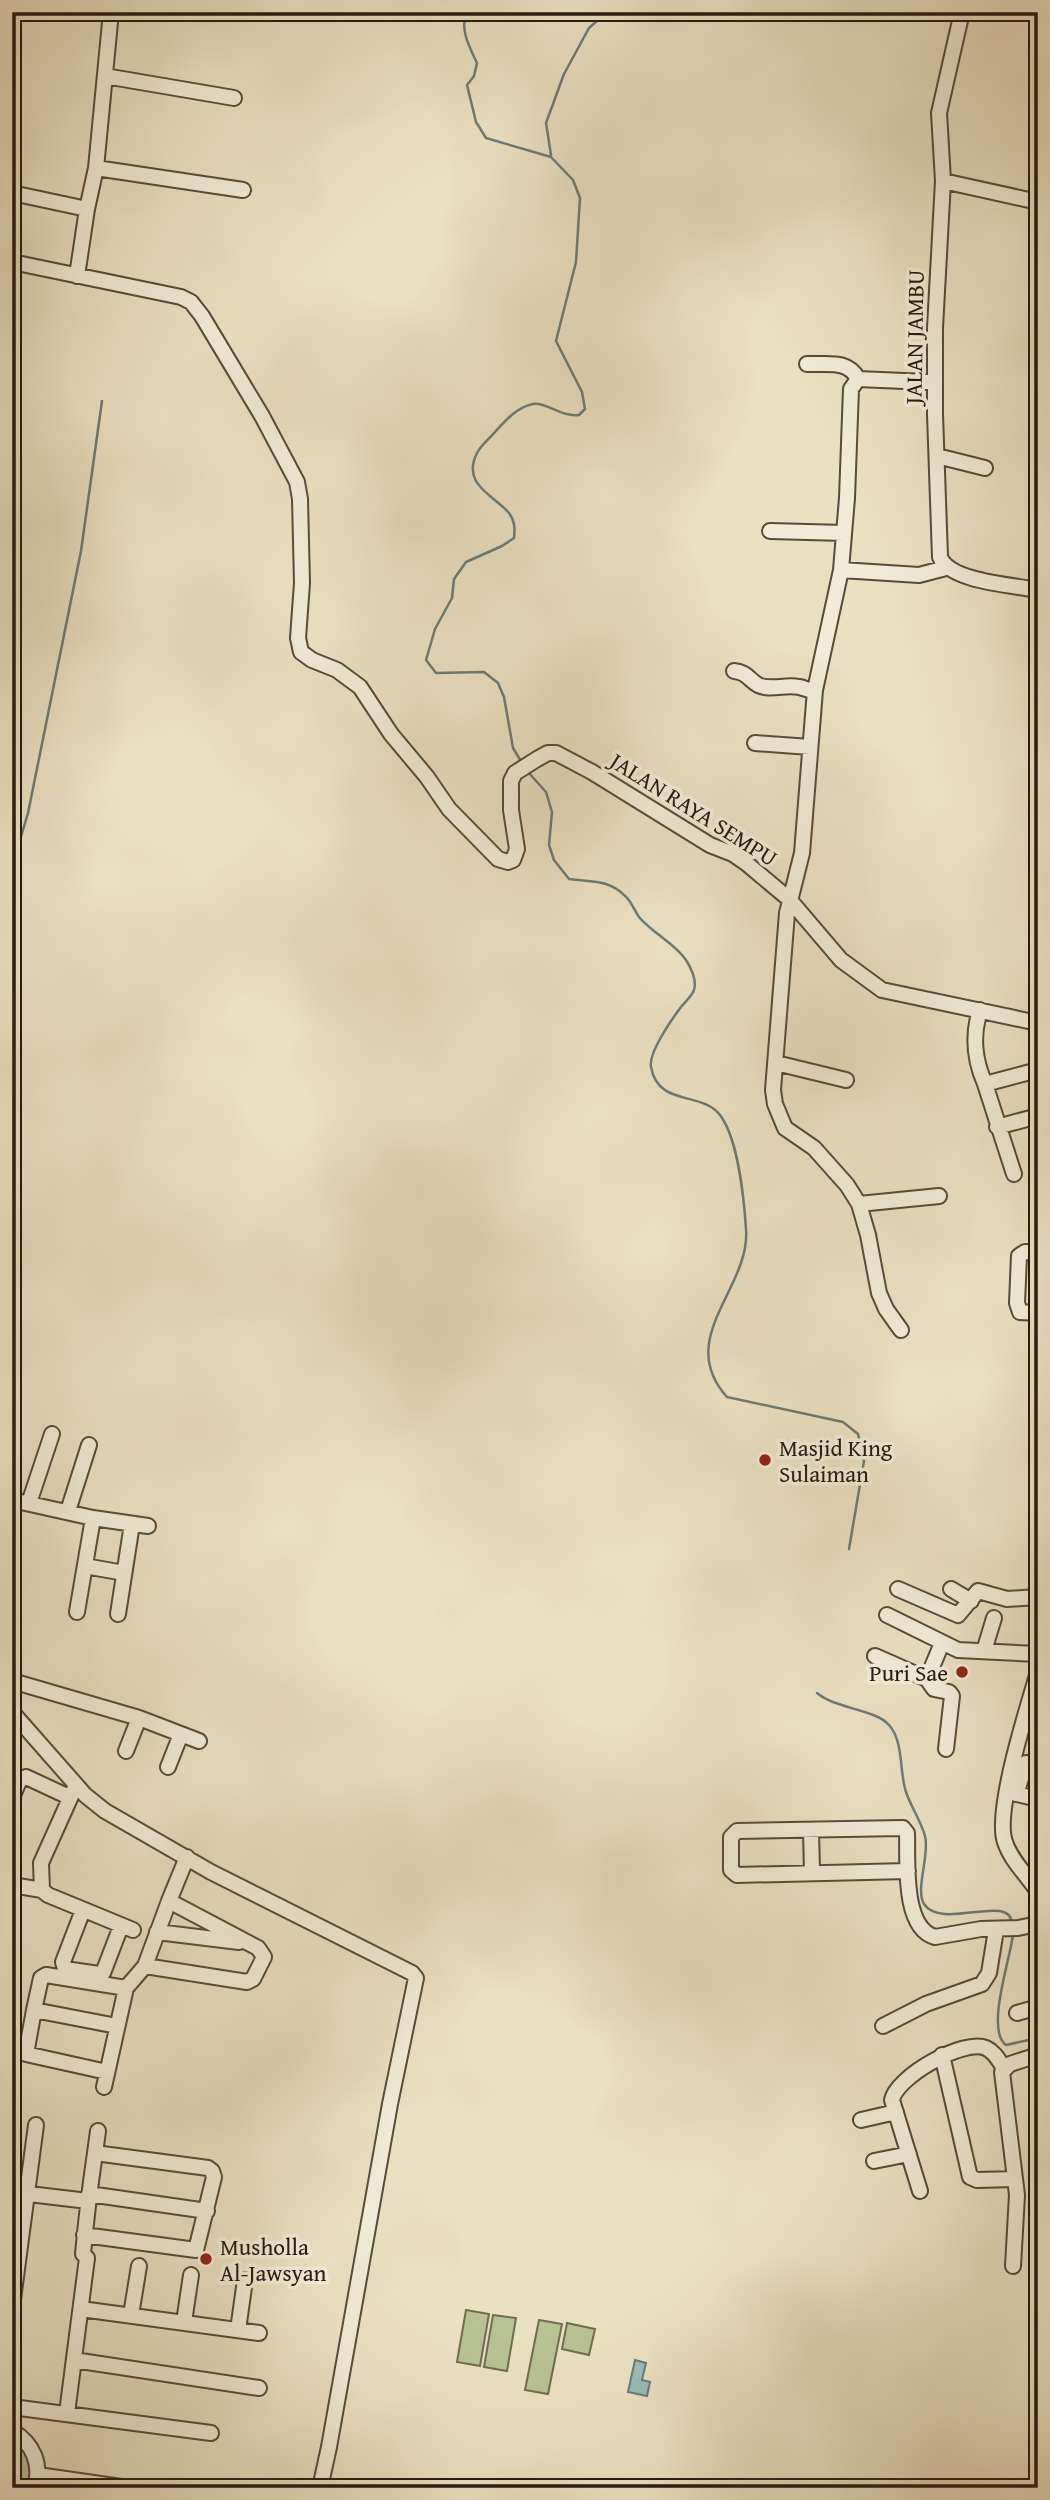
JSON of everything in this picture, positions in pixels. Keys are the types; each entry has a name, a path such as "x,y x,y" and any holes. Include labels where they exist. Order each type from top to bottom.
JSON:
{"street":[{"path":"12,262 77,276 96,168 111,12"},
{"name":"JALAN JAMBU","path":"946,568 940,558 935,381 936,288 943,181 940,104 962,12"},
{"path":"105,76 234,98"},
{"path":"96,168 243,190"},
{"path":"943,181 1038,202"},
{"path":"12,194 87,209"},
{"name":"JALAN RAYA SEMPU","path":"77,276 181,297 197,309 262,416 297,482 300,499 302,583 298,638 301,652 312,660 337,670 360,687 391,734 427,777 449,809 498,859 508,862 513,860 517,849 510,787 515,773 548,753 564,756 710,845 733,855 789,899 841,960 875,986 892,993 1038,1023"},
{"path":"807,364 845,365 853,370 859,379"},
{"path":"859,379 935,381"},
{"path":"859,379 851,389 841,570 815,690 802,853 789,899 783,943 773,1090 775,1104 785,1128 814,1148 847,1185 859,1204 868,1235 878,1293 901,1330"},
{"path":"937,456 985,468"},
{"path":"770,531 844,533"},
{"path":"841,570 919,575 946,568 969,577 1038,590"},
{"path":"734,671 747,674 763,687 797,686 806,691 815,690"},
{"path":"755,743 810,747"},
{"path":"980,1010 974,1028 980,1071 1014,1174"},
{"path":"776,1063 846,1080"},
{"path":"985,1084 1038,1070"},
{"path":"997,1127 1038,1116"},
{"path":"859,1204 939,1196"},
{"path":"1038,1253 1026,1252 1019,1256 1017,1303 1020,1312 1038,1313"},
{"path":"29,1503 52,1434"},
{"path":"68,1511 89,1445"},
{"path":"12,1500 93,1518 148,1526"},
{"path":"77,1612 93,1518"},
{"path":"118,1614 132,1524"},
{"path":"85,1566 124,1573"},
{"path":"898,1589 958,1615 980,1590 1007,1599 1038,1597"},
{"path":"951,1589 971,1601"},
{"path":"887,1615 958,1650 1038,1654"},
{"path":"984,1651 994,1618"},
{"path":"927,1679 942,1643"},
{"path":"875,1656 927,1679 938,1691 952,1693 946,1749"},
{"path":"12,1681 139,1718 199,1741"},
{"path":"1036,1682 1011,1793 1004,1840 1038,1892"},
{"path":"12,1712 72,1791"},
{"path":"127,1751 139,1718"},
{"path":"168,1767 181,1734"},
{"path":"1011,1793 1026,1763 1038,1764"},
{"path":"12,1798 19,1781 26,1777 72,1791 187,1857 412,1973 416,1978 390,2104 320,2488"},
{"path":"42,1890 41,1863 72,1791"},
{"path":"1011,1793 1038,1799"},
{"path":"908,1871 737,1875 731,1870 731,1837 737,1831 903,1828 906,1831 912,1911 919,1925 929,1935 935,1937 1038,1924"},
{"path":"811,1830 812,1872"},
{"path":"104,2087 126,1989 145,1966 187,1857"},
{"path":"12,1885 42,1890 48,1895 127,1928 103,1973 65,1969 63,1962 83,1910"},
{"path":"145,1966 250,1981 264,1957 262,1951 169,1900"},
{"path":"883,2026 926,2004 982,1984 1007,1929"},
{"path":"157,1932 249,1944"},
{"path":"107,2072 26,2054 34,2010 42,1976 126,1989"},
{"path":"1017,2013 1038,2007"},
{"path":"34,2010 117,2026"},
{"path":"920,2191 892,2100 893,2093 901,2082 943,2055 975,2046 985,2047 997,2056 1004,2068"},
{"path":"943,2055 967,2171 972,2180 1015,2179"},
{"path":"1013,2266 1017,2195 1002,2076 1004,2068 1010,2064 1038,2055"},
{"path":"861,2120 896,2112"},
{"path":"12,2307 20,2193 36,2125"},
{"path":"67,2413 80,2309 88,2197 98,2131"},
{"path":"84,2235 196,2250 214,2177 208,2168 95,2153"},
{"path":"874,2161 909,2154"},
{"path":"20,2193 88,2197 207,2211"},
{"path":"131,2315 139,2266"},
{"path":"184,2322 191,2275"},
{"path":"238,2330 245,2280"},
{"path":"80,2309 259,2333"},
{"path":"74,2360 258,2388"},
{"path":"12,2407 211,2433"},
{"path":"12,2431 24,2440 33,2452 36,2482 128,2488"}],"green space":[{"path":"466,2310 489,2314 480,2366 457,2362"},
{"path":"493,2315 516,2318 507,2371 484,2367"},
{"path":"539,2320 562,2324 548,2394 525,2390"},
{"path":"567,2323 595,2329 589,2355 562,2349"},
{"path":"12,2438 27,2454 29,2488 12,2488"}],"water":[{"path":"635,2360 646,2363 642,2380 650,2382 647,2396 628,2392"}],"waterway":[{"path":"467,12 465,32 477,63 474,76 467,85 476,122 486,138 551,157 573,180 580,198 576,262 556,341 582,392 585,409 579,415 572,415 543,405 527,406 507,419 479,450 473,464 476,481 509,513 514,525 514,538 466,562 454,579 452,598 435,629 426,660 436,673 484,672 498,683 504,697 513,748 522,763"},
{"path":"551,155 546,123 564,74 589,28 607,12"},
{"path":"12,867 28,813 81,551 102,401"},
{"path":"528,772 546,792 552,812 549,845 554,860 569,879 602,883 620,892 629,900 644,923 670,943 692,970 694,990 662,1036 653,1053 651,1067 655,1080 662,1088 703,1103 720,1115 736,1154 744,1202 744,1251 738,1272 711,1333 708,1354 713,1375 727,1397 843,1422 858,1434 864,1461 849,1549"},
{"path":"817,1693 883,1720 894,1732 906,1792 925,1836 926,1853 921,1890 924,1904 933,1911 945,1914 1000,1911 1009,1915 1012,1924"},
{"path":"1013,1934 998,2009 1000,2037 1006,2045 1038,2038"}],"place":[{"name":"Masjid King Sulaiman","path":"765,1460"},
{"name":"Puri Sae","path":"962,1672"},
{"name":"Musholla Al-Jawsyan","path":"206,2259"}]}
